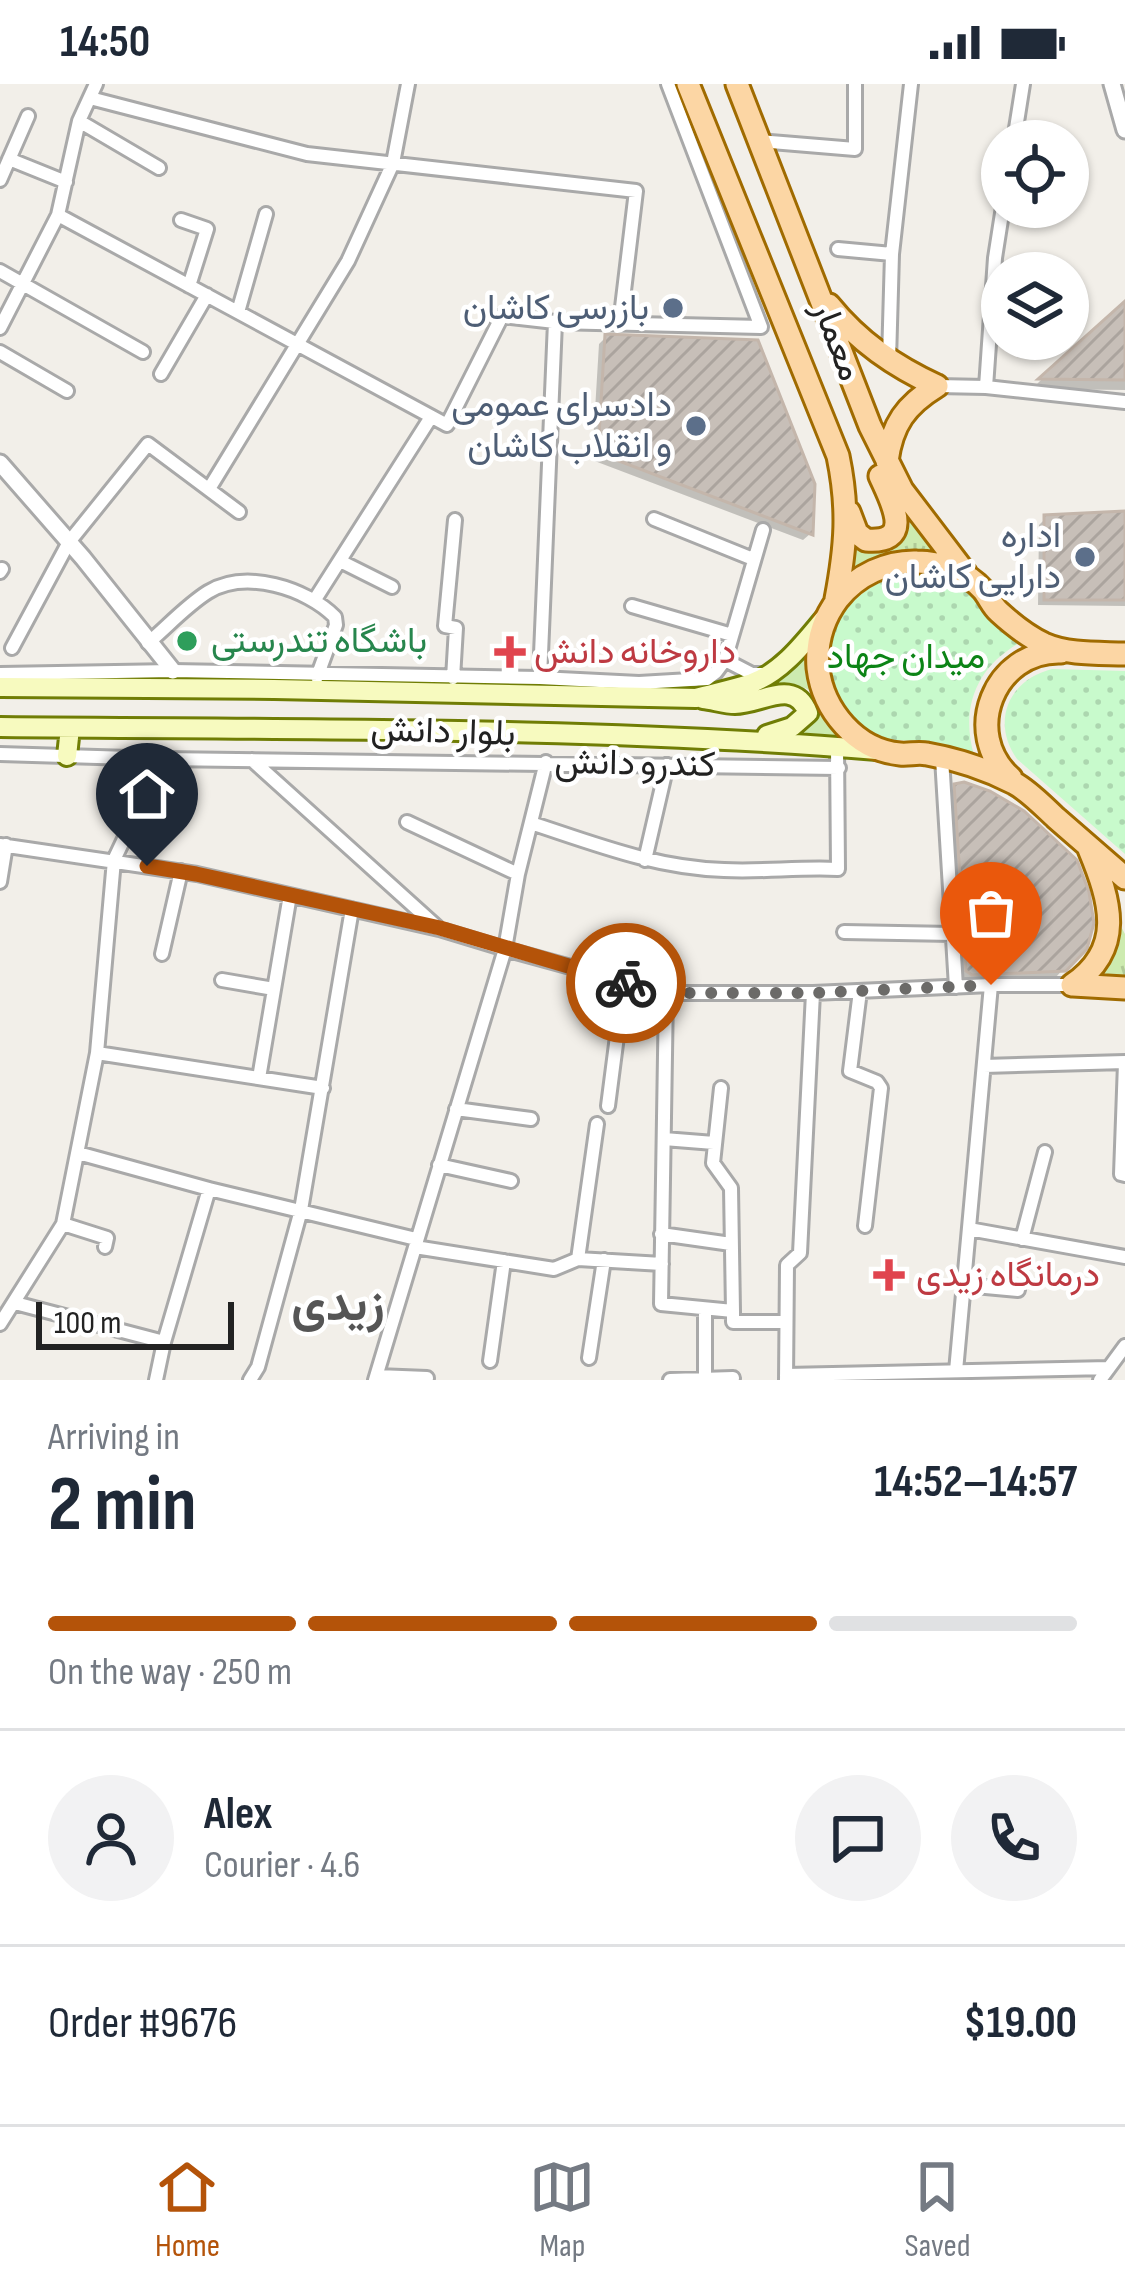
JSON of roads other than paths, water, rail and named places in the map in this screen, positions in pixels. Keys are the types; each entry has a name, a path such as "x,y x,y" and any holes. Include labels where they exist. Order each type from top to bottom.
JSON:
{"main road":[{"name":"معمار","path":"688,84 838,456 846,544 831,609"},
{"name":"معمار","path":"737,84 887,463 970,579"},
{"path":"819,293 861,340 889,361 938,386 900,417 887,463"},
{"path":"761,327 787,328"},
{"path":"846,506 857,533 866,540 889,537 895,530 897,516 868,449 870,426"},
{"path":"1020,786 991,772 924,753 885,751 858,738 828,704 819,678 822,630 845,591 869,573 898,563 928,562 970,579 997,610 1043,644 1074,652"},
{"name":"بلوار دانش","path":"0,687 101,680 315,682 695,698 768,674 796,651 831,609"},
{"path":"1125,654 1051,652 1021,662 1008,671 986,712 988,744 1003,771 1125,878"},
{"path":"695,698 737,704 783,694 794,695 808,708 805,719 792,728 733,739"},
{"name":"بلوار دانش","path":"0,727 733,739 885,751"},
{"path":"68,756 70,728"},
{"path":"1088,845 1125,902"},
{"path":"1072,985 1103,959 1111,934 1108,902 1088,845"},
{"path":"1072,985 1125,988"}],"street":[{"path":"0,328 58,215 80,121 96,84"},
{"path":"209,488 348,261 392,163 408,84"},
{"path":"58,215 447,424 502,316 555,322 761,327 668,84"},
{"path":"759,141 855,149 855,84"},
{"path":"889,361 892,254 911,84"},
{"path":"1017,120 1023,84"},
{"path":"1112,84 1125,130"},
{"path":"90,98 307,154 636,191 620,324"},
{"path":"0,180 28,116"},
{"path":"80,121 159,168"},
{"path":"9,159 66,182"},
{"path":"238,312 266,214"},
{"path":"181,220 206,229 190,286"},
{"path":"838,249 892,254"},
{"path":"0,272 142,352"},
{"path":"161,374 206,295"},
{"path":"540,678 555,322"},
{"path":"0,352 67,391"},
{"path":"986,387 991,360"},
{"path":"938,386 1125,402"},
{"path":"314,601 431,417"},
{"path":"12,648 69,542 148,444 238,512"},
{"path":"0,463 173,671"},
{"path":"654,519 754,559"},
{"path":"453,678 456,628 445,626 455,520"},
{"path":"0,674 101,680 173,671 315,682 706,679 725,660 763,530"},
{"path":"340,561 392,587"},
{"path":"148,643 206,593 221,586 259,583 314,601 334,617 336,625 315,682"},
{"path":"632,606 732,635"},
{"path":"725,660 752,674 768,674"},
{"path":"431,760 434,731"},
{"path":"531,823 645,860 721,871 838,868 837,747"},
{"name":"کندرو دانش","path":"0,754 838,768"},
{"path":"942,758 956,987"},
{"path":"0,1324 63,1224 97,1053 114,860 162,759"},
{"path":"251,759 440,928"},
{"path":"427,1378 376,1378 505,949 546,762"},
{"path":"645,860 667,765"},
{"path":"406,822 518,874"},
{"path":"0,882 3,845 181,871 440,928 667,993 1072,985"},
{"path":"162,953 181,871"},
{"path":"259,1078 290,895"},
{"path":"254,1374 301,1210 352,909"},
{"path":"844,932 953,934"},
{"path":"222,980 274,989"},
{"path":"608,1106 624,982"},
{"path":"956,1371 991,985"},
{"path":"860,991 850,1071 878,1082 881,1088 865,1226"},
{"path":"667,993 661,1304 733,1311"},
{"path":"813,993 800,1253 787,1265 786,1377 956,1371 1105,1374 1125,1346"},
{"path":"97,1053 323,1088"},
{"path":"984,1066 1125,1063 1123,1174"},
{"path":"721,1088 713,1163 731,1188 733,1322 786,1322"},
{"path":"456,1109 531,1119"},
{"path":"578,1258 597,1124"},
{"path":"664,1139 714,1142"},
{"path":"1022,1239 1045,1152"},
{"path":"78,1153 416,1243 504,1261 554,1269 578,1258 662,1264"},
{"path":"439,1165 511,1181"},
{"path":"157,1380 209,1190"},
{"path":"63,1224 107,1238 105,1247"},
{"path":"969,1229 1125,1257"},
{"path":"661,1234 731,1244"},
{"path":"589,1358 604,1260"},
{"path":"490,1361 504,1261"},
{"path":"964,1285 1018,1290"},
{"path":"15,1303 164,1342"},
{"path":"704,1379 705,1309"},
{"path":"670,1380 733,1378"}],"place":[{"name":"بازرسی کاشان","path":"673,308"},
{"name":"دادسرای عمومی و انقلاب کاشان","path":"696,426"},
{"name":"اداره دارایی کاشان","path":"1085,557"},
{"name":"باشگاه تندرستی","path":"187,641"},
{"name":"داروخانه دانش","path":"510,652"},
{"name":"درمانگاه زیدی","path":"889,1275"}],"district":[{"name":"زیدی","path":"338,1305"}],"park label":[{"name":"میدان جهاد","path":"906,657"}]}
